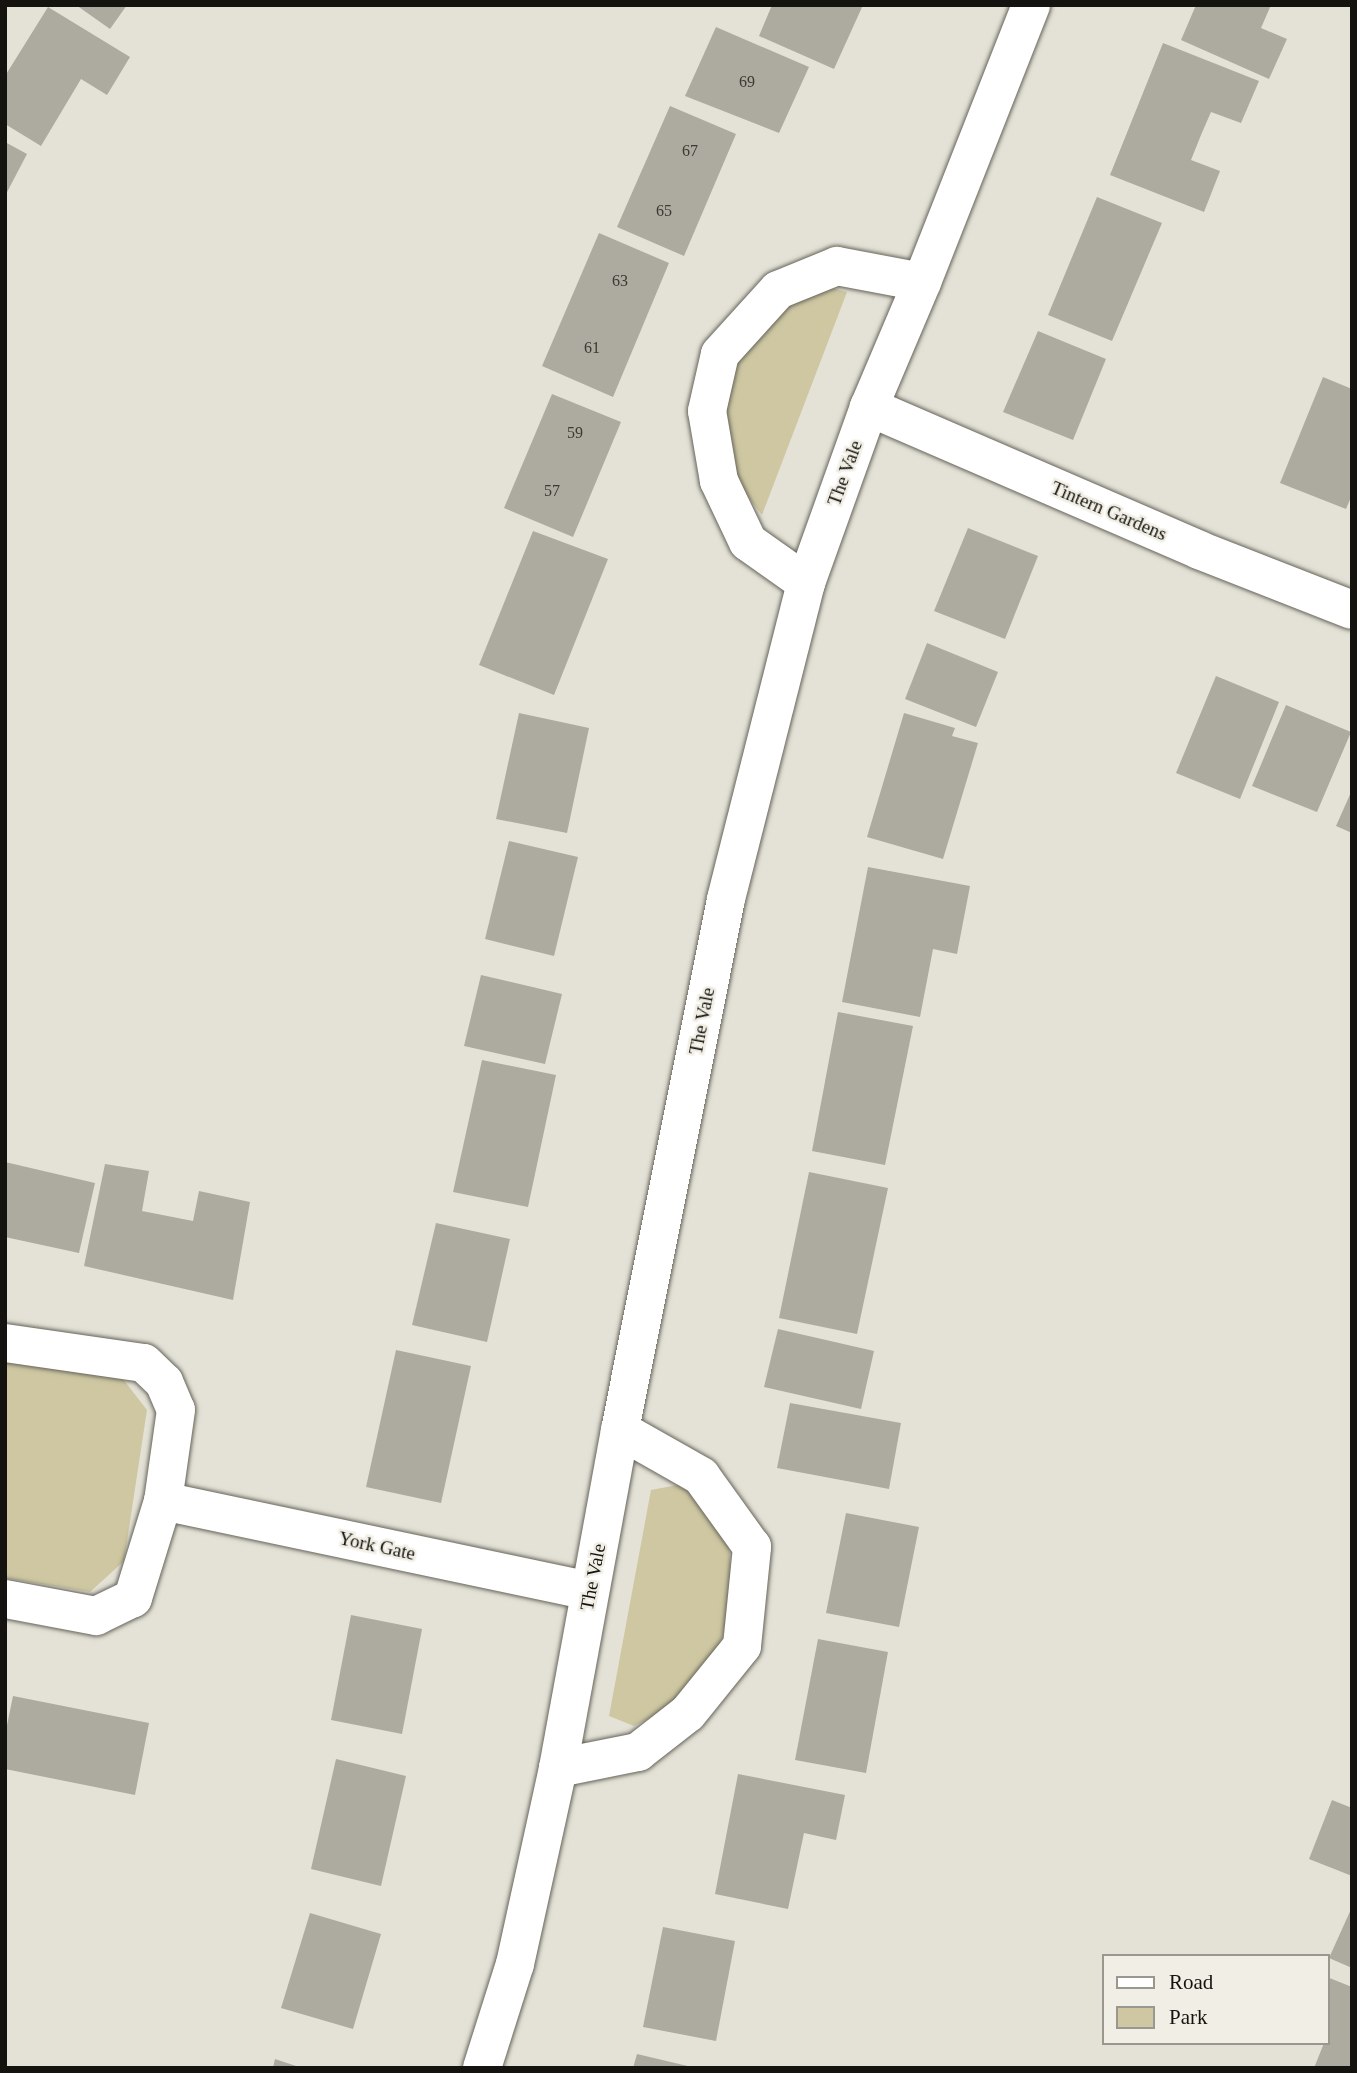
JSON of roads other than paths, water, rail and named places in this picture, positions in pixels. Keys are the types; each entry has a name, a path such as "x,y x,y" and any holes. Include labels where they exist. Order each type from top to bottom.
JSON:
{"street":[{"name":"The Vale","path":"482,2068 515,1964 558,1768 620,1430 726,899 806,583 869,407 922,282 1031,5"},
{"path":"806,583 748,542 719,481 707,411 720,354 778,290 838,266 922,282"},
{"name":"Tintern Gardens","path":"869,407 1199,550 1352,610"},
{"path":"5,1343 144,1363 164,1382 176,1410 163,1501 133,1598 96,1616 5,1599"},
{"path":"558,1768 638,1752 688,1713 742,1646 752,1547 701,1476 620,1430"},
{"name":"York Gate","path":"163,1501 590,1591"}]}
